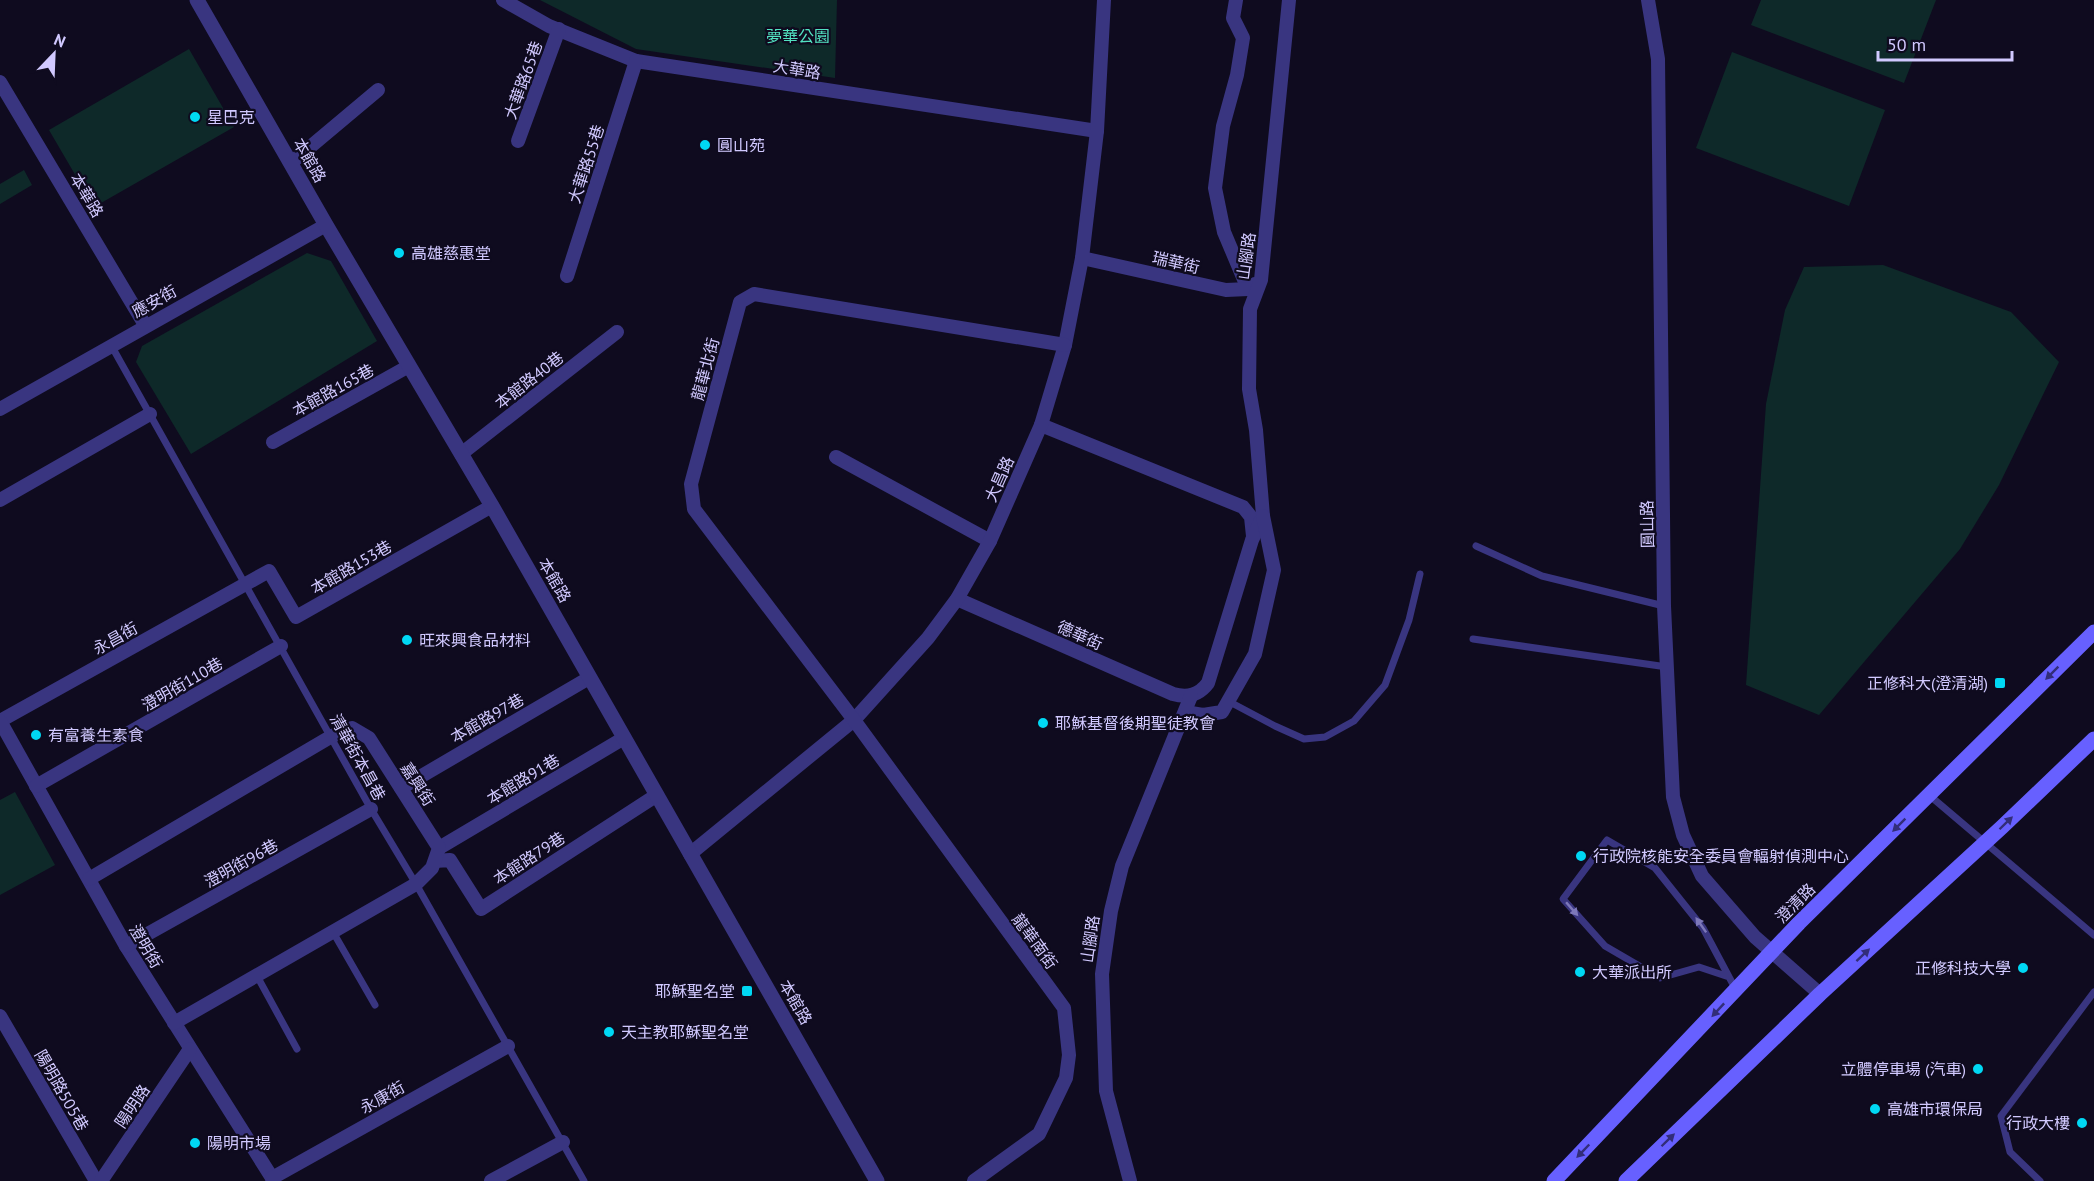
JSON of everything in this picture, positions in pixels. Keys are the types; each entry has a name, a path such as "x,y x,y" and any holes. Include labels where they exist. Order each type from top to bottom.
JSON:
{"main road":[{"name":"澄清路","path":"1554,1181 1732,983 1772,952 2094,632"},
{"path":"1626,1181 1820,994 1985,843 2094,739"}],"street":[{"name":"本館路","path":"197,0 326,225 492,506 877,1181"},
{"name":"大華路","path":"503,0 559,29 636,61 1097,131"},
{"name":"大昌路","path":"690,854 854,720 928,638 957,599 990,541 1041,425 1065,345 1082,258 1097,131 1104,0"},
{"path":"1236,0 1233,18 1243,38 1238,75 1223,126 1215,188 1224,232 1248,289 1261,280"},
{"name":"山腳路","path":"1185,712 1203,715 1222,712 1255,654 1274,570 1263,516 1256,430 1249,389 1250,309 1261,280 1289,0"},
{"name":"圓山路","path":"1648,0 1658,59 1664,606 1673,797 1683,835 1702,876 1755,937 1820,994"},
{"name":"大華路65巷","path":"518,141 559,29"},
{"name":"大華路55巷","path":"567,276 636,61"},
{"name":"本華路","path":"0,82 145,325"},
{"path":"291,163 378,90"},
{"name":"應安街","path":"2,402 111,345 326,225"},
{"name":"瑞華街","path":"1082,258 1226,290 1248,289"},
{"name":"龍華北街","path":"854,720 694,509 691,484 740,302 754,294 1065,345"},
{"name":"本館路40巷","path":"461,454 617,332"},
{"name":"本館路165巷","path":"273,442 409,366"},
{"path":"0,500 150,414"},
{"path":"1041,425 1243,507 1251,518 1252,540"},
{"path":"836,457 990,541"},
{"name":"本館路153巷","path":"246,584 269,571 296,617 492,506"},
{"name":"山腳路","path":"1131,1181 1106,1091 1102,974 1111,911 1122,866 1191,696 1202,690 1208,683 1252,540 1263,516"},
{"name":"永昌街","path":"0,721 246,584"},
{"name":"德華街","path":"957,599 1173,694 1191,696"},
{"name":"澄明街110巷","path":"36,786 281,646"},
{"name":"本館路97巷","path":"401,788 590,678"},
{"name":"龍華南街","path":"854,720 1064,1008 1070,1055 1066,1078 1039,1134 974,1181"},
{"name":"澄明街","path":"0,721 126,946 273,1179"},
{"name":"嘉興街","path":"88,879 332,736 352,728 369,738 401,788 437,854"},
{"name":"本館路91巷","path":"437,854 624,738"},
{"name":"本館路79巷","path":"437,854 450,860 481,909 657,795"},
{"name":"澄明街96巷","path":"126,946 371,809"},
{"path":"174,1023 416,884 432,868 437,854"},
{"name":"陽明路505巷","path":"0,1016 96,1181"},
{"name":"永康街","path":"273,1179 508,1046"},
{"name":"陽明路","path":"101,1181 190,1049"},
{"path":"491,1181 563,1142"}],"lane":[{"name":"清華街本昌巷","path":"111,345 371,809 584,1181"},
{"path":"1476,546 1542,576 1664,606"},
{"path":"1228,701 1304,739 1325,737 1354,721 1385,685 1409,620 1420,574"},
{"path":"1473,639 1667,667"},
{"path":"1929,795 2094,935"},
{"path":"1607,840 1655,868 1703,928 1732,983 1700,967 1660,978 1605,946 1563,899 1607,840"},
{"path":"333,932 375,1005"},
{"path":"257,976 297,1049"},
{"path":"2040,1181 2010,1152 2001,1116 2094,992"}],"green space":[{"name":"夢華公園","path":"540,0 837,0 835,78 636,49"},
{"path":"1761,0 1936,0 1904,83 1751,25"},
{"path":"189,49 234,127 94,207 49,130"},
{"path":"1732,52 1885,110 1849,206 1696,148"},
{"path":"24,170 32,185 0,204 0,184"},
{"path":"307,253 331,261 377,341 191,454 136,362 142,346"},
{"path":"1883,265 2011,312 2059,362 1999,485 1960,549 1819,715 1746,685 1766,404 1785,310 1804,267"},
{"path":"15,792 55,865 0,895 0,800"}],"place":[{"name":"星巴克","path":"195,117"},
{"name":"圓山苑","path":"705,145"},
{"name":"高雄慈惠堂","path":"399,253"},
{"name":"旺來興食品材料","path":"407,640"},
{"name":"正修科大(澄清湖)","path":"2000,683"},
{"name":"耶穌基督後期聖徒教會","path":"1043,723"},
{"name":"有富養生素食","path":"36,735"},
{"name":"行政院核能安全委員會輻射偵測中心","path":"1581,856"},
{"name":"正修科技大學","path":"2023,968"},
{"name":"大華派出所","path":"1580,972"},
{"name":"耶穌聖名堂","path":"747,991"},
{"name":"天主教耶穌聖名堂","path":"609,1032"},
{"name":"立體停車場 (汽車)","path":"1978,1069"},
{"name":"高雄市環保局","path":"1875,1109"},
{"name":"行政大樓","path":"2082,1123"},
{"name":"陽明市場","path":"195,1143"}]}
